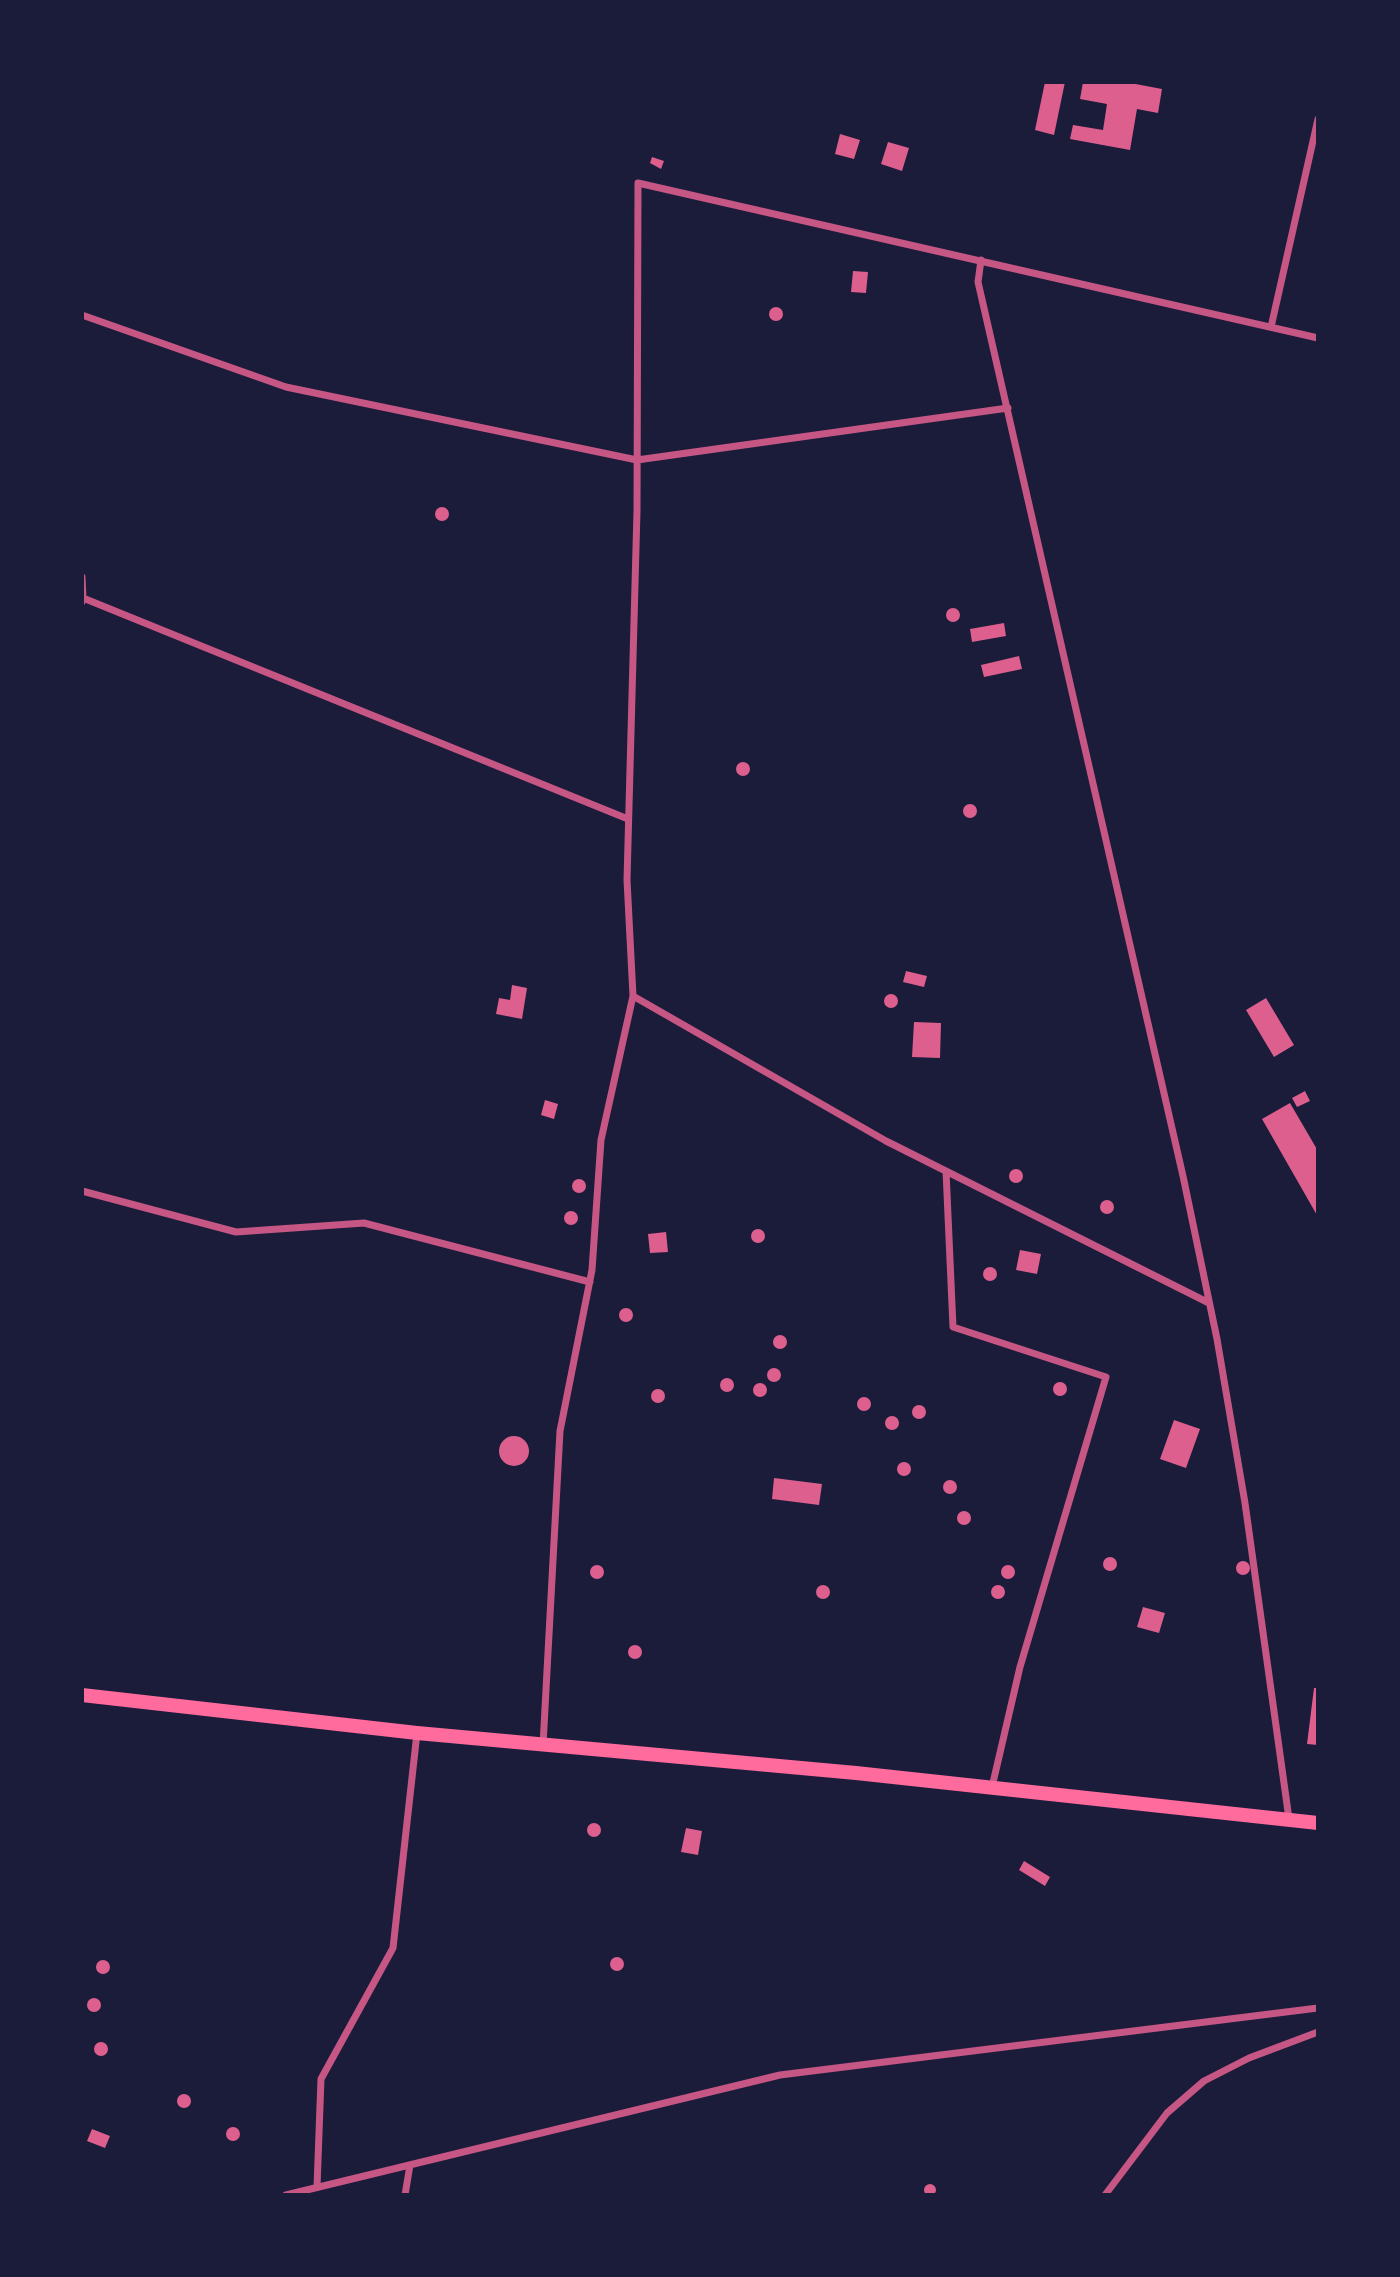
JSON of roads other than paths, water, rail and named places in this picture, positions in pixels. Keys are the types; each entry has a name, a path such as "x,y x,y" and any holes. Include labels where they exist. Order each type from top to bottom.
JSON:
{"main road":[{"path":"82,1695 417,1733 992,1787 1318,1823"}],"street":[{"path":"1271,327 1318,119"},
{"path":"543,1745 561,1431 590,1282 601,1140 633,996 626,880 637,460 638,183 1318,338"},
{"path":"981,260 978,282 1209,1303 1245,1503 1289,1820"},
{"path":"82,316 286,387 637,460 1007,408"},
{"path":"82,577 83,600 628,819"},
{"path":"633,996 886,1141 1209,1303"},
{"path":"946,1171 953,1327 1106,1377 1020,1667 992,1787"},
{"path":"82,1191 236,1232 364,1223 590,1282"},
{"path":"317,2187 321,2079 393,1948 417,1733"},
{"path":"286,2195 780,2075 1318,2008"},
{"path":"1105,2195 1167,2113 1204,2081 1249,2058 1318,2032"},
{"path":"405,2195 410,2165"}]}
